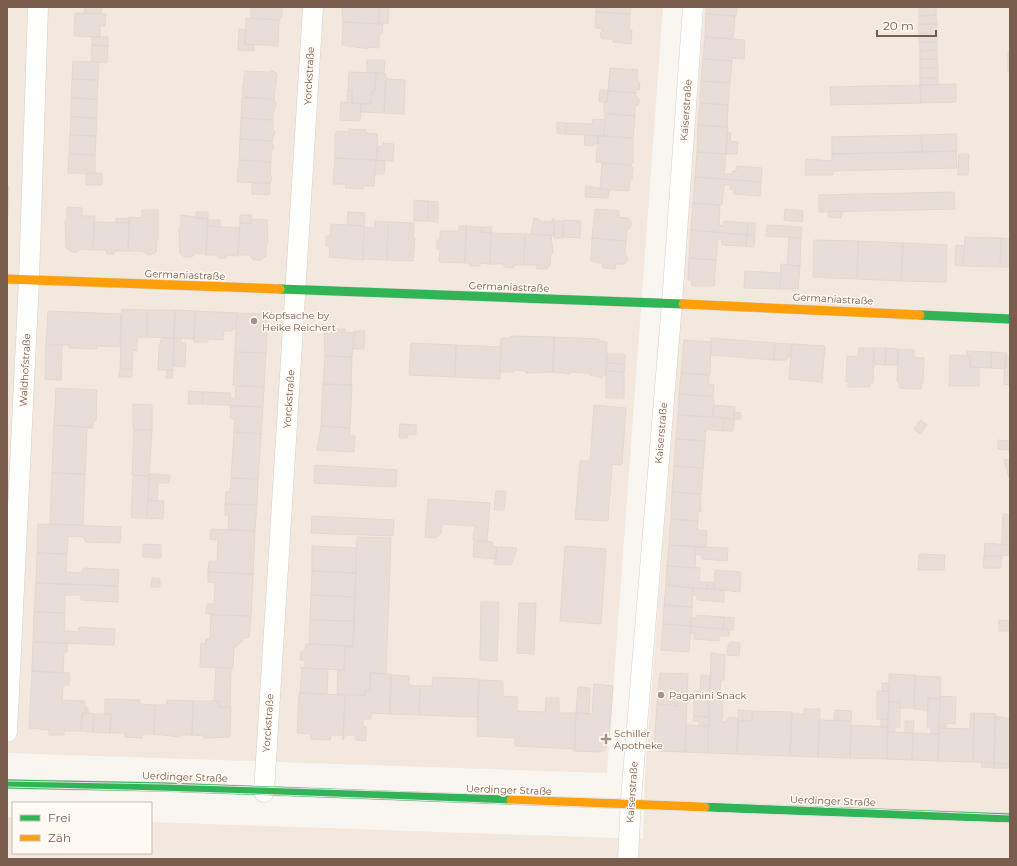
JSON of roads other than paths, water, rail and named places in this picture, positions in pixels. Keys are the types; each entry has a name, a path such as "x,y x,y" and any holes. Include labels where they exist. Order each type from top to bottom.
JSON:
{"street":[{"name":"Waldhofstraße","path":"7,732 29,280 38,7"},
{"name":"Yorckstraße","path":"264,792 313,7"},
{"name":"Kaiserstraße","path":"628,859 631,805 672,303 693,7"},
{"name":"Germaniastraße","path":"7,279 296,291 672,303 1010,319"},
{"name":"Uerdinger Straße","path":"7,784 164,787 264,792 1010,818"}],"tram line":[{"path":"7,781 164,784 631,799 1010,815"},
{"path":"7,787 258,794 1010,823"}],"place":[{"name":"Kopfsache by Heike Reichert","path":"254,321"},
{"name":"Paganini Snack","path":"661,695"},
{"name":"Schiller Apotheke","path":"606,739"}]}
